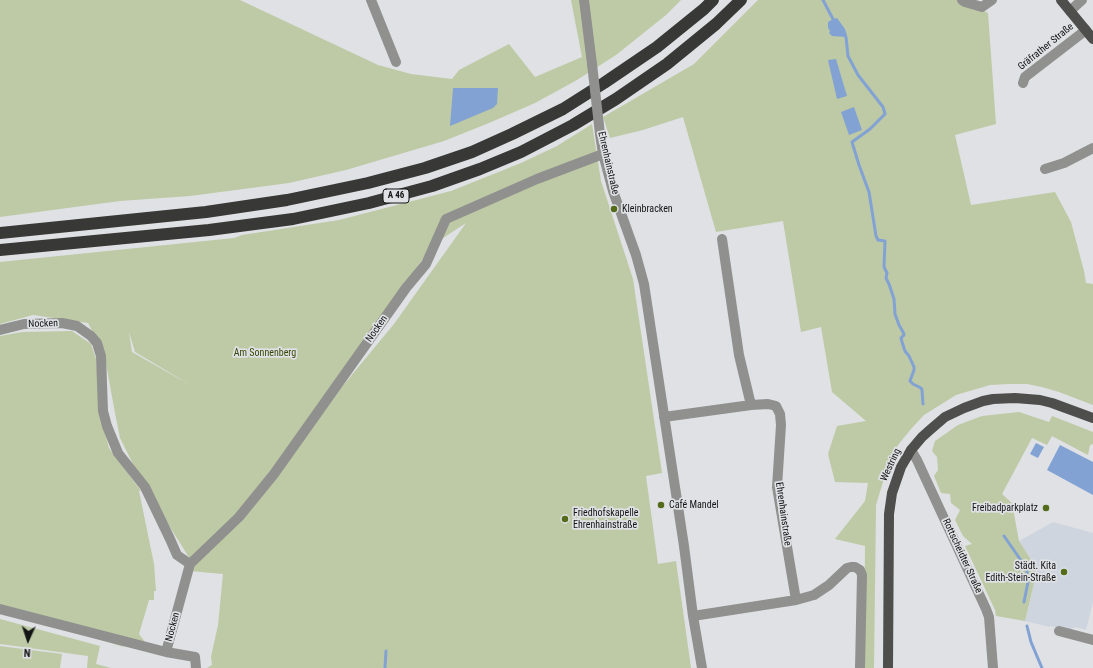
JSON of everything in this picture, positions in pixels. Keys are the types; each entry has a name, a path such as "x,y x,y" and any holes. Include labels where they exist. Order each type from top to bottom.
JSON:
{"highway":[{"name":"A 46","path":"0,233 206,212 287,200 368,184 425,168 472,152 563,109 657,47 713,0"},
{"name":"A 46","path":"0,250 209,230 293,219 369,203 432,186 480,169 521,152 573,126 667,64 716,24 740,0"}],"main road":[{"name":"Gräfrather Straße","path":"1061,0 1093,39"},
{"name":"Westring","path":"888,668 889,514 892,493 901,467 911,450 922,437 946,417 964,408 993,399 1015,398 1040,400 1093,418"}],"street":[{"path":"371,0 396,62"},
{"name":"Ehrenhainstraße","path":"584,0 603,154 613,191 636,255 644,284 702,668"},
{"path":"962,0 982,7 992,0"},
{"path":"1070,11 1082,0"},
{"name":"Gräfrather Straße","path":"1024,83 1025,77 1086,30"},
{"path":"1045,169 1064,163 1093,148"},
{"name":"Nocken","path":"196,668 195,657 166,652 190,564 239,517 274,474 406,288 426,264 446,219 537,179 603,154"},
{"path":"722,239 739,355 751,404"},
{"name":"Nocken","path":"0,330 24,324 62,323 77,326 91,336 97,343 100,356 103,411 107,426 118,453 145,487 177,555 190,564"},
{"name":"Ehrenhainstraße","path":"664,418 751,404 768,404 776,406 780,414 781,425 777,487 800,599"},
{"name":"Rottscheidter Straße","path":"911,450 986,609 989,617 993,668"},
{"path":"693,616 800,599 814,595 829,586 847,568 855,567 860,570 862,575 860,668"},
{"path":"0,609 166,652"},
{"path":"1059,631 1093,640"}],"shaded area":[{"name":"Städt. Kita Edith-Stein-Straße","path":"1053,522 1093,533 1093,602 1086,630 1076,627 1069,630 1025,621 1035,579 1019,541"}],"green space":[{"path":"0,0 240,0 378,65 411,74 452,79 459,70 509,44 535,77 582,57 571,0 681,0 666,15 616,55 577,80 535,103 444,141 346,170 289,183 190,196 120,201 0,217"},
{"path":"758,0 965,0 988,13 996,124 955,135 971,205 1055,192 1071,222 1086,283 1093,284 1093,405 1059,392 1027,384 990,385 956,395 924,415 898,445 889,462 876,505 874,668 864,668 865,546 835,539 865,501 868,483 835,482 828,454 837,426 866,421 832,392 821,327 801,332 783,221 716,232 683,117 643,130 610,138 603,117 694,64"},
{"name":"Am Sonnenberg","path":"592,124 601,181 633,279 662,473 646,476 658,564 676,561 691,668 207,668 212,665 211,657 218,625 223,574 190,571 272,482 341,388 394,324 466,223 428,248 430,249 271,474 237,516 190,559 143,484 120,438 104,353 88,323 33,315 0,324 0,262 234,238 242,235 339,220 451,191 521,163 557,146","holes":["129,332 135,352 192,386 132,352"]},
{"path":"72,331 91,344 96,359 101,418 109,448 141,491 139,491 154,564 156,591 154,591 154,600 149,600 139,634 145,642 123,645 124,647 0,610 0,336 22,332"},
{"path":"1019,412 1049,422 1052,416 1093,432 1093,444 1090,445 1088,455 1052,436 1047,445 1032,438 1002,494 1012,503 1019,541 1035,566 1035,579 1025,621 996,616 995,610 965,546 972,544 963,536 955,520 960,510 951,503 950,494 941,493 934,476 938,470 937,457 932,451 935,441 958,425 982,416"},
{"path":"0,619 100,646 96,664 111,668 87,668 88,656 0,644"},
{"path":"0,646 62,654 60,668 0,668"}],"water":[{"path":"837,18 845,29 847,35 846,37 832,36 829,33 828,22"},
{"path":"836,59 847,96 837,99 828,60"},
{"path":"453,88 498,88 497,104 493,108 450,126"},
{"path":"854,107 862,130 849,135 841,112"},
{"path":"1036,443 1044,447 1038,458 1030,454"},
{"path":"1060,445 1093,462 1093,495 1047,470"}],"waterway":[{"path":"823,0 834,21"},
{"path":"845,36 848,56 858,75 883,107 885,114 870,129 852,142 869,192 876,236 878,240 885,241 884,267 887,273 886,278 894,299 895,314 904,335 901,338 902,342 914,367 910,381 921,388 923,404"},
{"path":"1004,536 1027,569 1027,573"},
{"path":"1024,602 1028,582"},
{"path":"1027,626 1031,642 1042,668"},
{"path":"385,668 386,651"}],"place":[{"name":"Kleinbracken","path":"614,209"},
{"name":"Café Mandel","path":"661,505"},
{"name":"Freibadparkplatz","path":"1046,508"},
{"name":"Friedhofskapelle Ehrenhainstraße","path":"565,519"},
{"name":"Städt. Kita Edith-Stein-Straße","path":"1064,572"}]}
